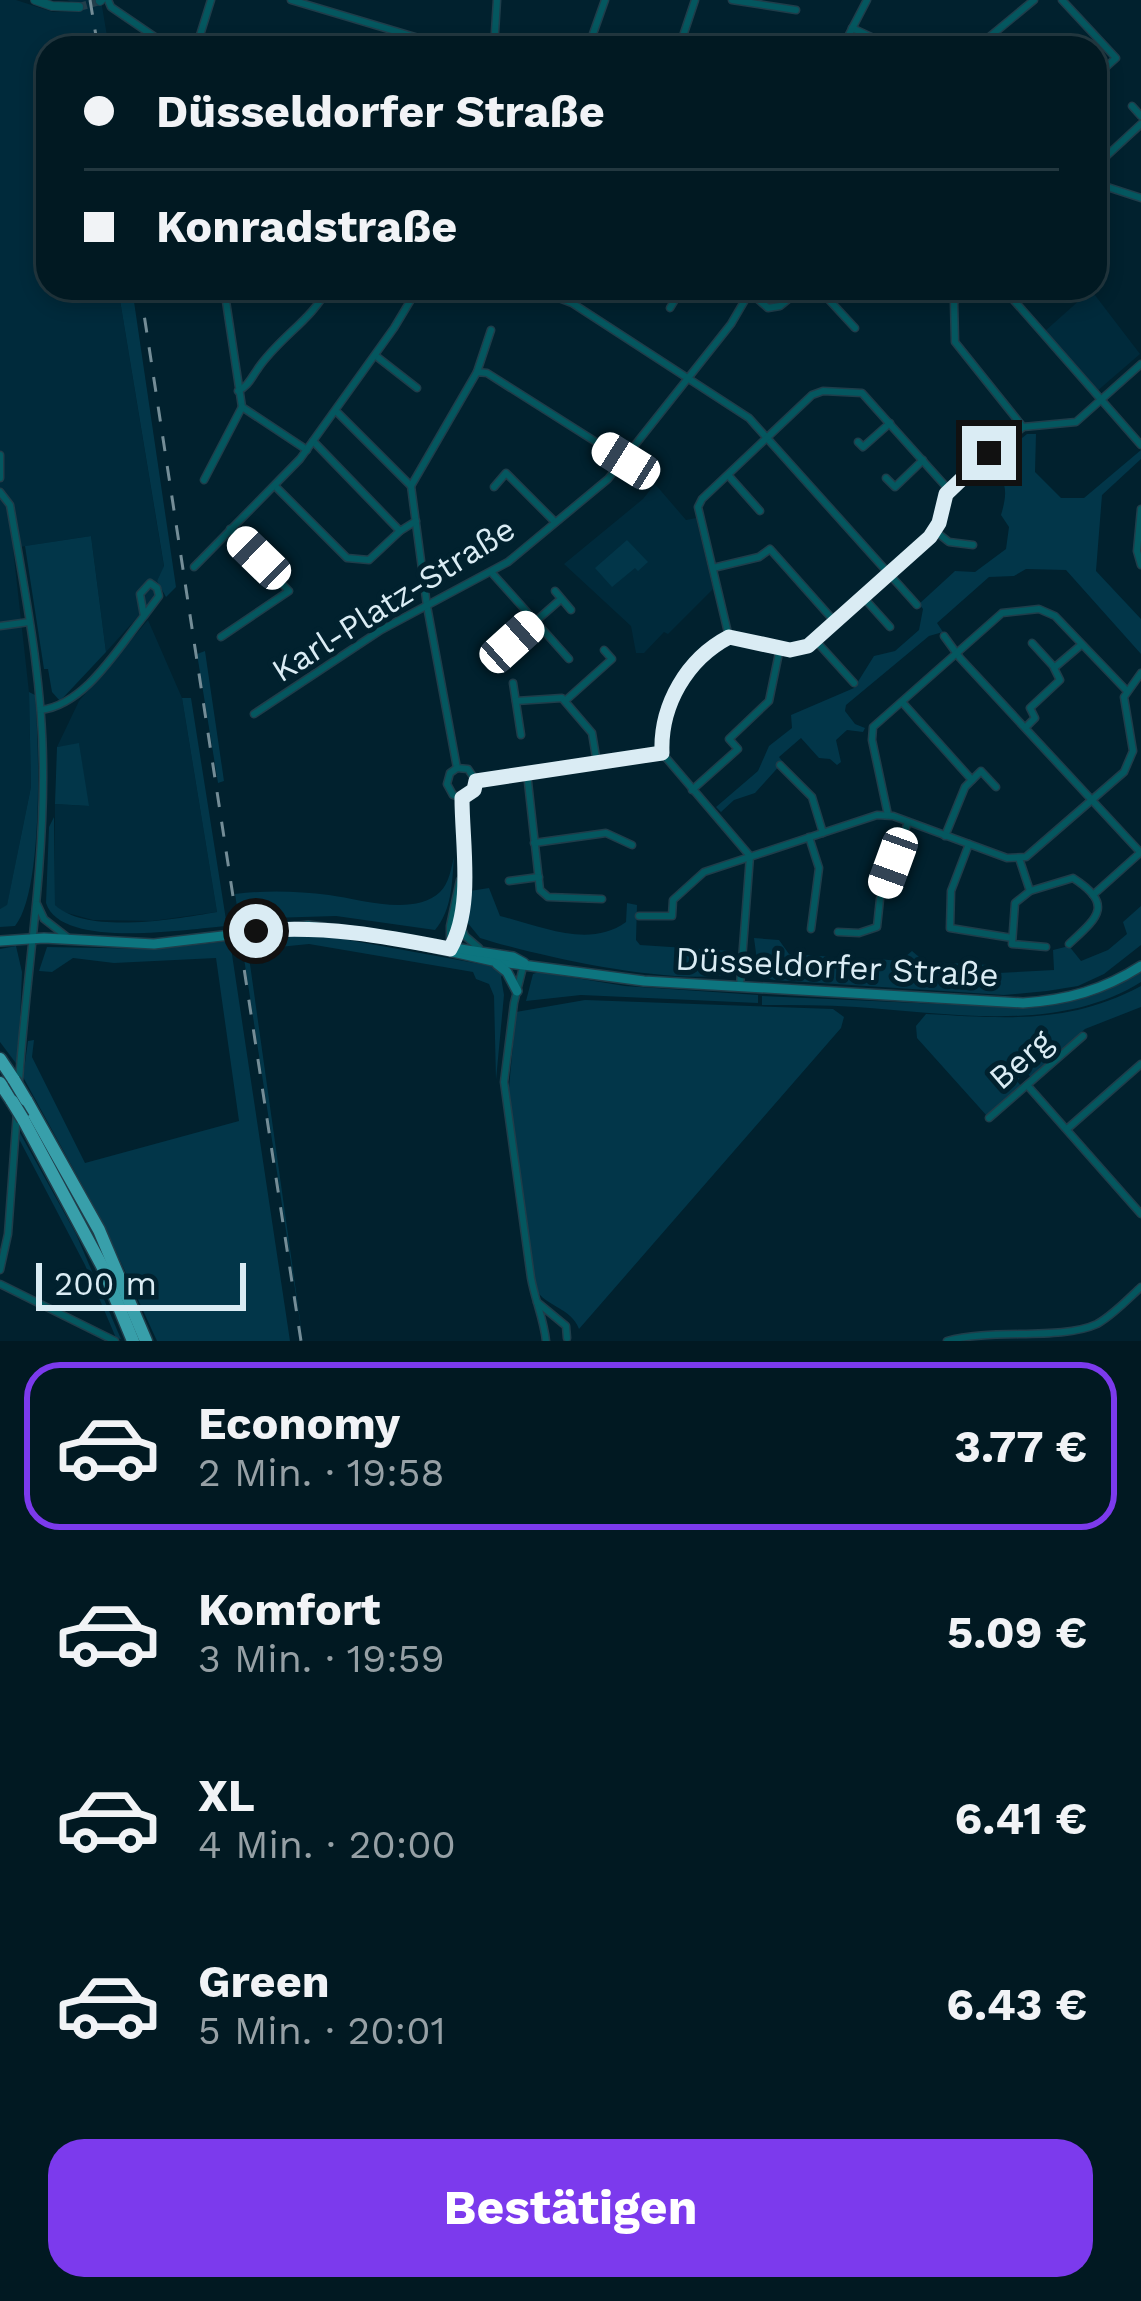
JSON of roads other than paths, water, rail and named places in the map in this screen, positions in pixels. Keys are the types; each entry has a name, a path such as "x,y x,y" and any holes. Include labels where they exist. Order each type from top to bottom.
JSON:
{"highway":[{"path":"0,1059 7,1081 99,1230 146,1341"},
{"path":"19,1100 22,1119 102,1266 133,1341"}],"main road":[{"name":"Düsseldorfer Straße","path":"0,941 32,938 154,944 308,926 609,978 1023,1003 1097,989 1141,966"},
{"name":"Düsseldorfer Straße","path":"450,949 482,950 524,963"},
{"path":"493,961 507,972 517,991"}],"street":[{"path":"35,0 79,7"},
{"path":"103,0 153,36"},
{"path":"200,36 211,0"},
{"path":"291,0 412,36"},
{"path":"495,36 497,0"},
{"path":"592,36 605,0"},
{"path":"683,36 695,0"},
{"path":"732,0 796,10"},
{"path":"848,36 867,0"},
{"path":"990,36 1034,0"},
{"path":"1062,0 1096,36"},
{"path":"852,28 869,36"},
{"path":"1107,155 1141,120 1132,106"},
{"path":"1107,185 1141,198"},
{"path":"226,300 242,407 307,450"},
{"path":"238,392 321,300"},
{"path":"194,567 307,450 411,300"},
{"path":"564,300 752,420 917,605"},
{"path":"670,308 675,300"},
{"name":"Karl-Platz-Straße","path":"254,714 381,630 492,573 555,522 626,461 745,300"},
{"path":"760,300 768,308 787,300"},
{"path":"829,300 855,328"},
{"path":"956,300 955,342 1023,427"},
{"path":"1013,300 1141,445"},
{"path":"411,486 477,373 491,330"},
{"path":"376,356 417,388"},
{"path":"662,753 680,680 716,643 729,637 799,650 815,640 935,531 949,490 1023,427 1070,425 1141,364"},
{"path":"477,373 487,373 626,461"},
{"path":"729,637 698,507 812,395 862,393 949,490"},
{"path":"204,480 242,407"},
{"path":"336,411 411,486 457,768"},
{"path":"858,442 863,447 890,423"},
{"path":"313,441 400,531"},
{"path":"0,455 0,478"},
{"path":"886,478 895,488 923,460"},
{"name":"Karl-Platz-Straße","path":"494,487 506,473 555,522"},
{"path":"728,475 760,511"},
{"path":"275,486 347,557 369,560 416,521"},
{"path":"0,492 10,505 41,710 43,811 8,1234 0,1270"},
{"path":"1141,509 1137,551 1141,565"},
{"path":"220,637 289,591 230,530"},
{"path":"935,531 949,542 973,545"},
{"path":"713,568 759,557 770,549 835,622"},
{"path":"492,573 569,659"},
{"path":"41,710 66,704 144,616 159,596 158,588 150,583 140,594 144,616"},
{"path":"555,591 571,610"},
{"path":"863,597 890,627"},
{"path":"490,644 512,642 561,599"},
{"path":"639,916 672,916 673,899 704,872 878,815 1019,858 1035,852 1131,761 1126,690 1048,612 1020,609 1002,613 871,732 888,815"},
{"path":"0,626 29,622"},
{"path":"944,636 1141,852 1093,895"},
{"path":"815,640 854,683"},
{"path":"1017,720 1060,680 1032,643"},
{"path":"1054,668 1081,644"},
{"path":"692,790 738,749 729,740 770,701 780,648"},
{"path":"565,701 612,659 604,650"},
{"path":"1126,690 1141,673"},
{"path":"513,683 521,735"},
{"path":"516,701 555,696 565,701 592,733 597,763"},
{"path":"902,702 972,780"},
{"path":"1026,727 1035,718 1030,708"},
{"path":"476,781 662,753"},
{"path":"662,753 750,856 740,989"},
{"path":"1131,761 1141,762"},
{"path":"780,765 812,797 823,833"},
{"path":"457,768 468,769 476,781 474,790 462,798"},
{"path":"457,768 447,778 447,787 462,798"},
{"path":"946,836 965,788 981,771 996,787"},
{"path":"527,773 540,890 548,897 602,899"},
{"path":"450,949 460,923 462,798"},
{"path":"838,932 859,933 877,927 880,899 908,822"},
{"path":"535,843 606,833 632,844"},
{"path":"809,837 819,868 811,929"},
{"path":"970,844 951,891 950,928 1012,938"},
{"path":"1019,858 1030,891"},
{"path":"450,949 462,871"},
{"path":"508,881 539,877"},
{"path":"1046,947 1012,944 1015,903 1030,891 1073,878 1100,908 1098,916 1069,944"},
{"path":"36,900 44,919 72,940"},
{"path":"460,923 465,936 482,950"},
{"path":"524,963 504,1082 536,1302 548,1340"},
{"name":"Berg","path":"989,1118 1082,1036"},
{"path":"1066,1130 1141,1064"},
{"path":"1027,1085 1141,1214"},
{"path":"0,1283 115,1341"},
{"path":"947,1341 1088,1328 1141,1287"},
{"path":"536,1302 568,1329 568,1340"},
{"path":"547,1328 561,1322"}],"tunnel":[{"path":"79,7 100,1"}],"railway":[{"path":"90,0 96,36"},
{"path":"142,300 301,1341"}]}
